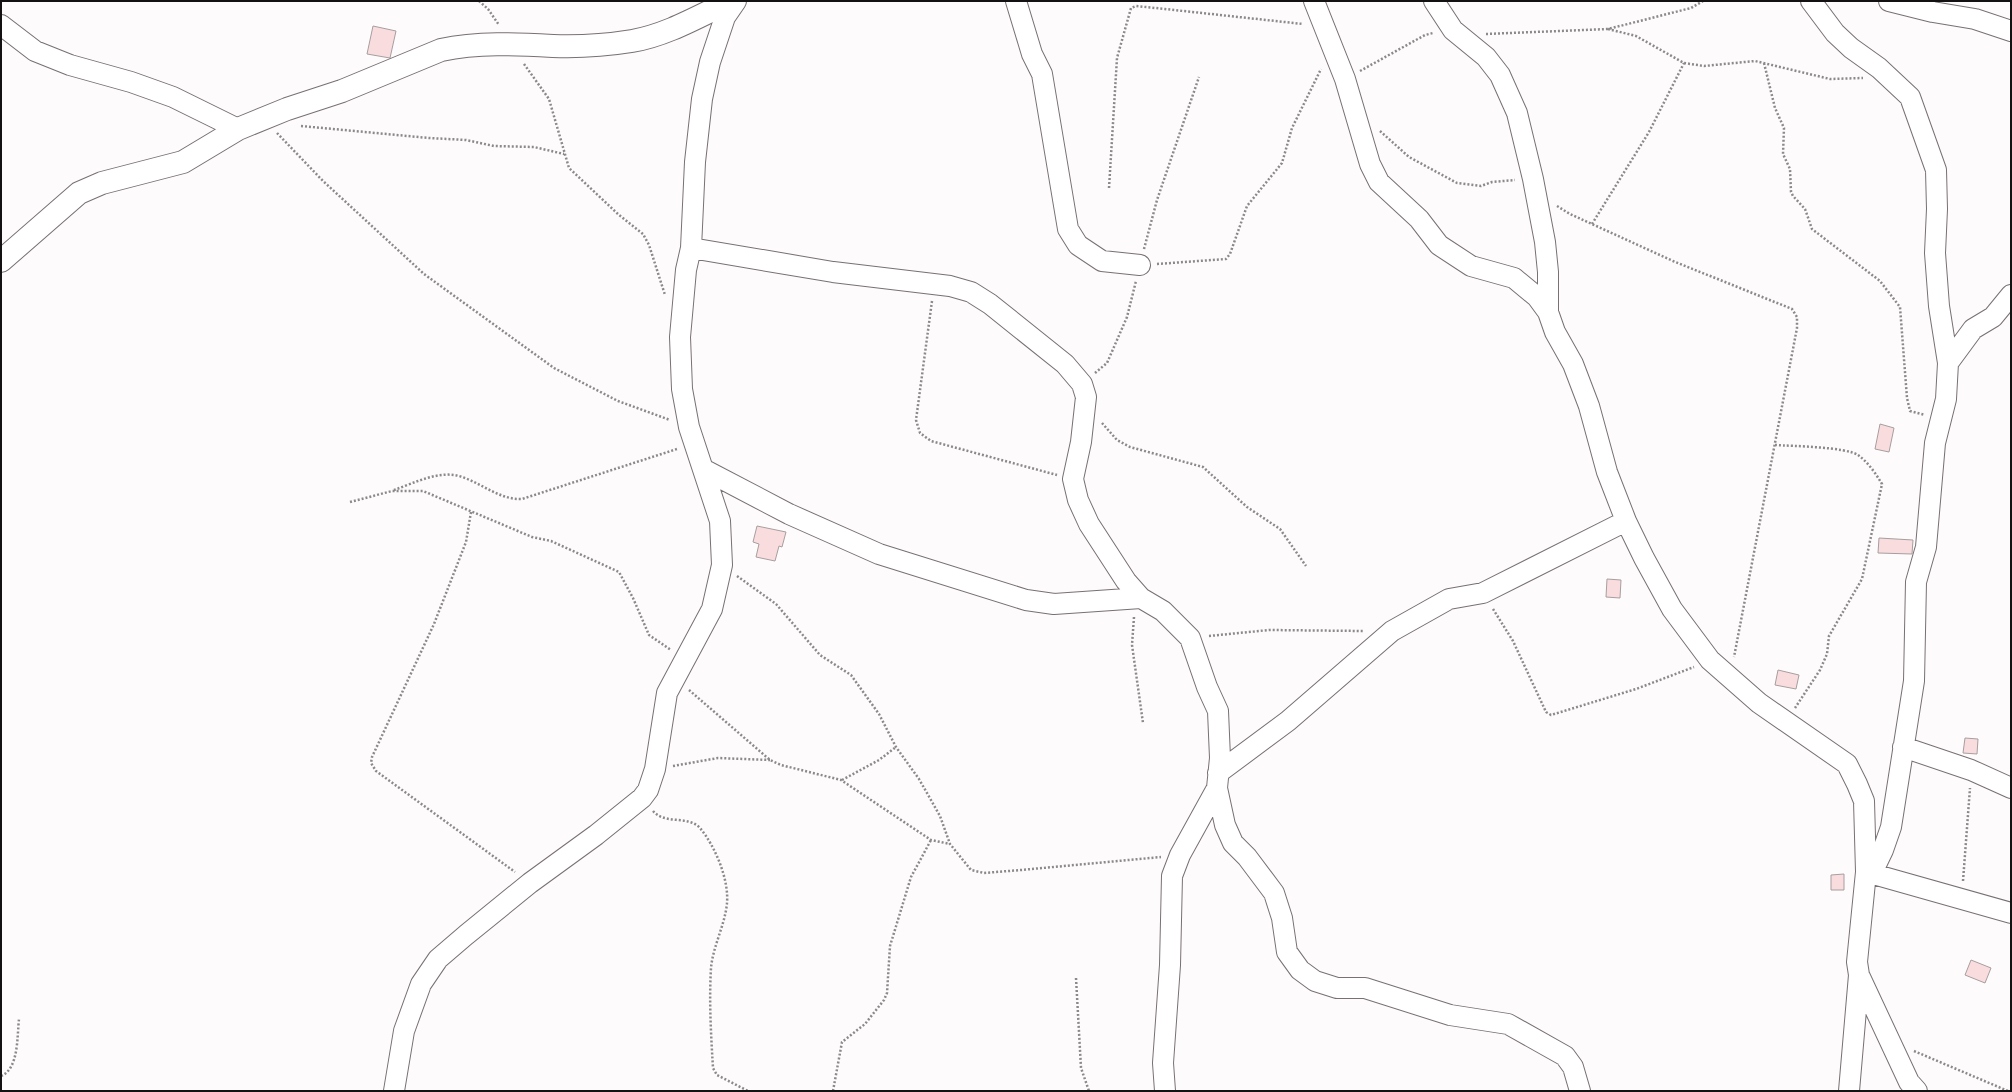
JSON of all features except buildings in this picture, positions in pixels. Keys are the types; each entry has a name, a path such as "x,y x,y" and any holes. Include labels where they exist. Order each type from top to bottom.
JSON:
{"street":[{"path":"1,260 79,193 102,183 154,171 183,162 238,129 287,109 342,91 441,50 508,44 555,46 623,42 647,38 669,31 731,1"},
{"path":"394,1091 404,1031 421,984 438,959 530,883 596,835 642,798 648,790 655,769 667,692 699,636 712,609 722,564 720,521 705,470 692,435 682,389 680,336 686,270 691,248 695,162 702,99 710,62 725,17 736,1"},
{"path":"1016,1 1032,54 1042,74 1068,229 1078,245 1102,261 1140,265"},
{"path":"1314,1 1345,79 1370,164 1379,182 1419,219 1439,245 1471,266 1514,278 1537,297 1548,312 1555,332 1573,364 1584,392 1607,472 1626,521 1672,609 1710,660 1759,703 1847,764 1858,784 1864,801 1869,873 1858,962 1859,975 1849,1091"},
{"path":"1434,1 1456,32 1486,57 1500,75 1517,113 1534,183 1545,242 1548,272 1548,312"},
{"path":"1810,1 1835,33 1850,48 1889,78 1910,97 1936,170 1937,209 1935,253 1939,306 1948,363 1946,399 1935,444 1926,547 1916,582 1914,681 1891,827 1883,850 1869,873"},
{"path":"1889,1 1933,12 1974,18 2011,31"},
{"path":"1,25 35,51 70,65 131,82 173,97 238,129"},
{"path":"691,248 833,272 950,286 971,292 990,304 1065,364 1082,384 1086,397 1081,442 1073,480 1078,500 1089,524 1137,598 1163,611 1190,638 1207,687 1218,711 1220,758 1218,781 1225,825 1233,843 1247,857 1274,893 1282,918 1287,952 1300,970 1315,981 1337,988 1365,988 1450,1015 1508,1024 1566,1056 1574,1066 1580,1091"},
{"path":"1948,363 1973,329 1993,317 2011,295"},
{"path":"705,470 789,514 879,554 1026,600 1054,604 1137,598"},
{"path":"1165,1091 1163,1064 1170,965 1172,876 1180,855 1218,781 1392,631 1449,599 1483,593 1626,521"},
{"path":"1903,747 1971,770 2011,788"},
{"path":"1869,873 2011,913"},
{"path":"1859,975 1892,1042 1909,1082 1917,1091"}],"path":[{"path":"478,1 488,9 508,44 549,99 569,168 620,216 643,234 649,245 667,300"},
{"path":"1345,79 1425,35 1456,32 1608,29 1691,8 1703,1"},
{"path":"1109,188 1117,58 1131,8 1136,6 1165,8 1324,26"},
{"path":"1608,29 1636,36 1684,63 1704,66 1745,61 1764,63 1830,80 1889,78"},
{"path":"1140,265 1226,259 1230,254 1247,206 1282,163 1292,128 1332,47"},
{"path":"1592,224 1649,132 1684,63"},
{"path":"1764,63 1775,108 1784,128 1783,154 1790,169 1791,192 1793,196 1805,209 1812,228 1880,281 1900,307 1907,398 1910,410 1919,414 1942,416"},
{"path":"1082,384 1107,363 1127,317 1157,200 1199,77"},
{"path":"296,125 429,138 466,140 494,146 534,147 564,154"},
{"path":"1376,126 1409,157 1457,183 1481,186 1492,182 1534,183 1560,208 1592,224 1673,261 1792,309 1797,317 1797,328 1730,678"},
{"path":"274,130 323,181 424,274 554,368 692,435"},
{"path":"934,285 916,420 920,433 931,441 1073,480"},
{"path":"1102,422 1117,440 1130,447 1204,467 1248,508 1280,528 1306,566"},
{"path":"350,502 392,491 422,480 449,474 461,476 511,499 522,499 692,435"},
{"path":"1775,445 1843,450 1858,455 1876,474 1882,484 1862,579 1829,636 1827,654 1820,670 1786,722"},
{"path":"392,491 423,491 532,537 551,541 620,572 649,635 684,660"},
{"path":"471,512 466,542 434,624 372,757 371,763 376,772 530,883"},
{"path":"722,564 776,604 820,655 851,675 879,714 896,746 919,779 940,816 950,844 971,870 984,873 1180,855"},
{"path":"1483,593 1513,641 1546,712 1550,715 1636,689 1710,660"},
{"path":"1137,598 1132,645 1143,723"},
{"path":"1190,638 1269,630 1392,631"},
{"path":"674,678 770,760 781,765 841,780 931,840 950,844"},
{"path":"841,780 879,760 896,746"},
{"path":"655,769 718,758 770,760"},
{"path":"1962,899 1971,770"},
{"path":"642,798 657,815 665,819 693,823 698,826 709,840 718,857 727,903 712,959 709,990 713,1068 717,1074 748,1091"},
{"path":"833,1091 842,1042 865,1024 884,1000 887,993 890,946 911,877 931,840"},
{"path":"1076,978 1081,1068 1089,1091"},
{"path":"1,1076 7,1074 14,1062 19,1019"},
{"path":"1892,1042 2008,1091"}]}
